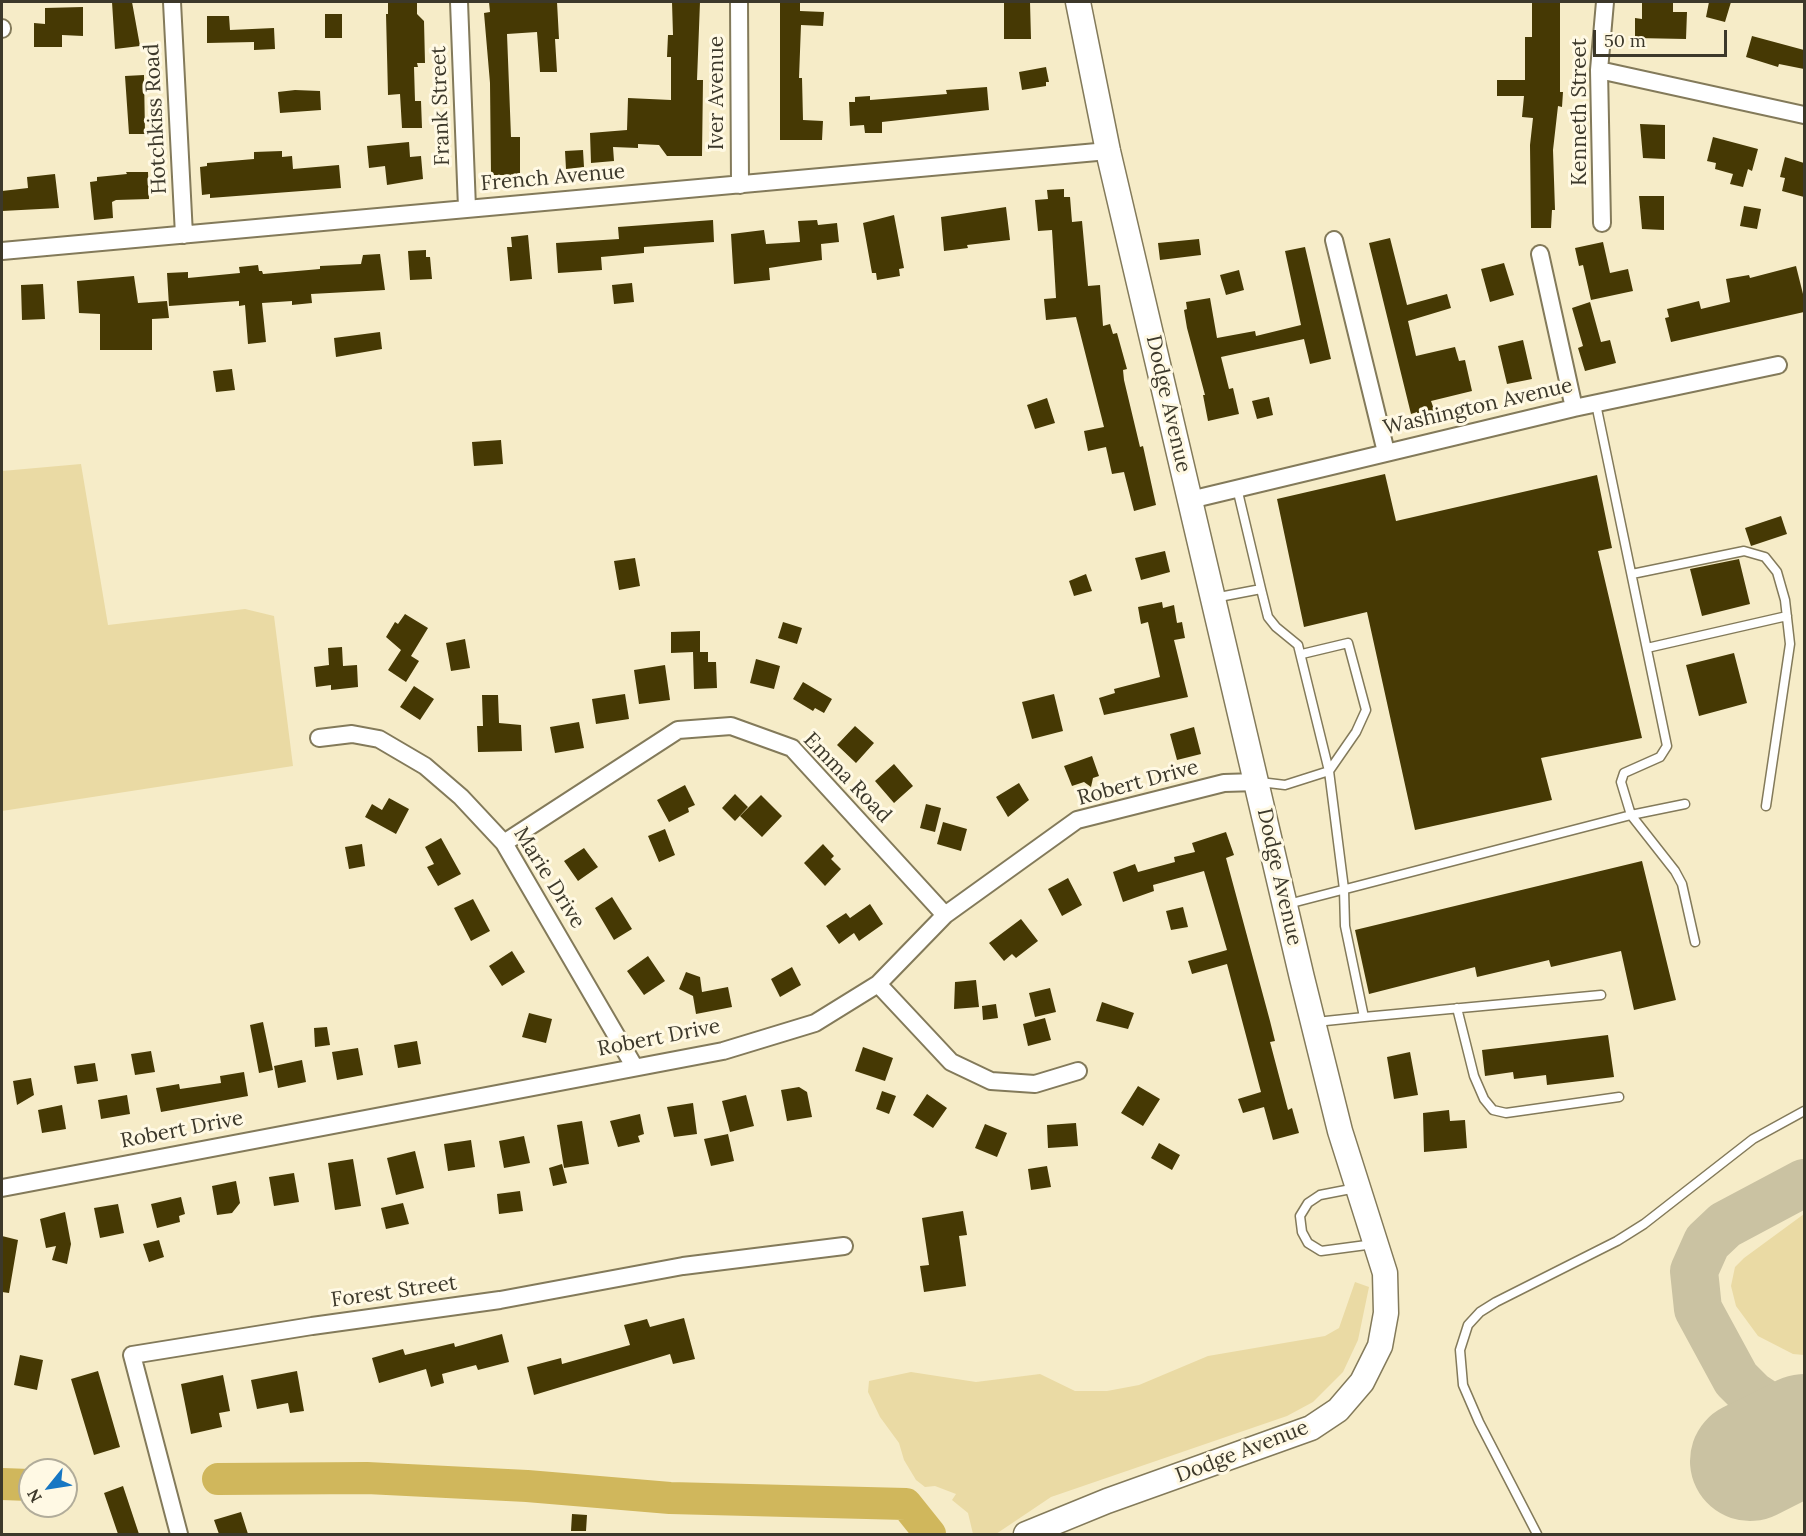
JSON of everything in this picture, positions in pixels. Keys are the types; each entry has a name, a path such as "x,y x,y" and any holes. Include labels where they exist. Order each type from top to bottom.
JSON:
{"main road":[{"name":"Dodge Avenue","path":"1026,1534 1107,1501 1295,1435 1338,1410 1362,1382 1380,1346 1384,1329 1386,1282 1357,1188 1313,1023 1108,151 1078,2"}],"street":[{"name":"Hotchkiss Road","path":"172,2 184,235"},
{"name":"Frank Street","path":"459,2 467,208"},
{"name":"Iver Avenue","path":"739,2 740,184"},
{"name":"Kenneth Street","path":"1602,223 1599,70 1605,2"},
{"path":"1599,70 1804,115"},
{"name":"French Avenue","path":"2,251 1108,151"},
{"path":"1334,240 1386,452"},
{"path":"1540,254 1574,408"},
{"name":"Washington Avenue","path":"1190,500 1574,408 1778,365"},
{"name":"Emma Road","path":"504,843 678,730 731,726 792,748 945,915"},
{"name":"Marie Drive","path":"319,738 352,734 379,739 425,766 461,797 504,843 634,1066"},
{"name":"Robert Drive","path":"2,1188 634,1066 723,1051 815,1023 878,984 945,915 1077,820 1224,783 1257,782"},
{"path":"878,984 951,1062 991,1081 1035,1084 1078,1071"},
{"name":"Forest Street","path":"179,1534 132,1355 312,1326 500,1300 682,1266 844,1246"}],"lane":[{"path":"1596,404 1667,746 1660,757 1624,773 1621,782 1630,815 1682,884 1695,942"},
{"path":"1237,488 1268,617 1276,627 1298,645 1302,654 1329,771 1344,889 1345,926 1364,1017"},
{"path":"1632,574 1744,551 1765,557 1777,572 1787,616 1790,644 1766,806"},
{"path":"1213,598 1261,589"},
{"path":"1647,648 1787,616"},
{"path":"1257,782 1285,786 1329,771 1356,732 1366,710 1348,642 1302,654"},
{"path":"1285,905 1630,815 1685,804"},
{"path":"1313,1023 1601,995"},
{"path":"1457,1008 1474,1076 1484,1099 1493,1110 1506,1113 1619,1097"},
{"path":"1537,1534 1479,1422 1463,1385 1460,1350 1468,1325 1480,1312 1496,1302 1617,1241 1644,1224 1753,1138 1804,1111"},
{"path":"1357,1188 1320,1195 1308,1203 1300,1215 1302,1232 1308,1243 1321,1251 1376,1244"}],"shaded area":[{"path":"81,464 108,625 245,609 274,616 293,766 2,811 2,471"},
{"path":"1804,1214 1804,1355 1793,1354 1758,1336 1736,1306 1731,1286 1735,1267 1744,1258"},
{"path":"1355,1282 1369,1287 1358,1340 1343,1372 1313,1402 1287,1416 1051,1497 996,1534 973,1534 968,1513 952,1500 956,1494 935,1486 925,1487 916,1480 904,1460 899,1443 880,1417 868,1392 869,1381 911,1372 976,1382 1040,1374 1075,1391 1107,1391 1139,1385 1208,1356 1325,1336 1339,1328"}],"building":[{"path":"112,2 132,2 140,46 115,49"},
{"path":"388,2 417,2 417,14 424,21 425,63 417,63 418,67 414,67 415,101 421,101 422,128 402,128 400,94 388,95 386,14 388,14"},
{"path":"489,2 557,2 559,39 555,39 557,72 540,72 537,32 507,34 511,137 520,137 520,175 491,175 490,83 484,13 490,12"},
{"path":"672,2 700,2 697,80 703,80 702,156 667,156 659,145 638,144 638,148 613,147 614,161 591,163 590,133 627,130 628,98 671,100 671,57 667,57 668,35 673,35"},
{"path":"780,2 800,2 800,11 824,12 823,26 801,25 799,78 802,78 803,120 823,121 822,140 780,140"},
{"path":"1004,2 1030,2 1031,39 1004,39"},
{"path":"1532,2 1560,2 1560,92 1563,92 1562,107 1558,106 1553,150 1555,210 1552,210 1551,228 1531,228 1530,145 1533,118 1522,117 1524,96 1497,96 1497,80 1525,80 1525,37 1532,37"},
{"path":"1642,2 1673,2 1673,12 1687,12 1686,39 1635,38 1635,18 1642,19"},
{"path":"1709,2 1731,2 1725,22 1706,17"},
{"path":"83,7 83,36 62,35 62,47 34,47 34,23 45,24 45,8"},
{"path":"325,14 342,14 342,38 325,38"},
{"path":"207,16 229,16 230,30 274,28 275,49 254,50 254,42 207,43"},
{"path":"1752,36 1804,50 1804,69 1779,64 1778,67 1746,57"},
{"path":"1046,67 1049,82 1046,82 1046,86 1022,90 1019,72"},
{"path":"144,75 145,134 129,134 125,76"},
{"path":"987,87 989,110 882,122 882,133 865,133 864,125 850,126 849,102 855,102 855,97 870,96 870,100 947,94 946,90"},
{"path":"320,91 321,110 280,113 278,92"},
{"path":"1640,124 1665,125 1665,159 1643,158"},
{"path":"1713,137 1758,149 1752,171 1748,169 1743,187 1730,184 1733,174 1715,169 1716,163 1707,161"},
{"path":"409,142 410,157 421,156 423,179 387,185 385,166 369,168 367,146"},
{"path":"583,150 584,167 566,169 565,151"},
{"path":"282,151 282,157 292,156 293,169 339,165 341,188 210,198 210,194 202,195 200,167 207,166 207,163 254,159 254,152"},
{"path":"1785,157 1804,163 1804,197 1782,191 1785,178 1780,177"},
{"path":"126,172 148,172 149,199 116,200 112,202 113,218 94,220 90,182 97,181 97,177 127,174"},
{"path":"55,174 59,208 2,211 2,191 28,188 27,177"},
{"path":"1064,189 1064,197 1070,197 1072,222 1082,221 1088,286 1100,285 1103,326 1110,324 1113,334 1117,333 1127,369 1123,370 1124,380 1140,447 1143,446 1156,505 1134,511 1124,472 1112,474 1106,447 1088,451 1084,431 1104,427 1076,317 1046,320 1044,299 1056,298 1052,230 1038,231 1035,200 1048,199 1047,190"},
{"path":"1639,196 1664,196 1664,230 1642,229"},
{"path":"1744,206 1761,209 1757,229 1740,226"},
{"path":"1006,207 1010,240 967,245 968,248 944,251 941,217"},
{"path":"894,215 904,268 899,269 900,276 877,280 876,273 872,273 863,223"},
{"path":"713,220 714,242 644,247 644,253 601,257 602,270 558,273 556,243 619,239 618,227"},
{"path":"817,220 818,225 837,223 839,242 821,244 822,260 769,268 770,280 734,284 731,234 764,230 766,244 800,242 798,221"},
{"path":"528,235 532,279 510,281 507,247 512,247 511,237"},
{"path":"1390,238 1407,305 1447,294 1451,308 1408,321 1416,356 1455,347 1459,361 1465,360 1472,391 1431,401 1436,415 1419,420 1417,412 1411,414 1369,243"},
{"path":"1199,239 1201,255 1160,260 1158,243"},
{"path":"1603,242 1610,273 1628,269 1633,291 1591,300 1583,265 1579,266 1575,248"},
{"path":"1305,247 1331,359 1310,364 1304,339 1221,357 1229,389 1233,388 1239,414 1208,421 1203,395 1205,395 1187,328 1184,310 1187,309 1186,302 1210,298 1217,338 1255,331 1256,336 1301,325 1285,251"},
{"path":"426,250 426,257 430,257 432,279 410,280 408,251"},
{"path":"380,254 385,290 311,294 312,303 292,305 292,301 262,303 266,342 248,344 245,305 239,306 239,301 169,306 167,273 188,272 188,278 240,273 239,267 258,265 259,271 263,274 320,269 320,266 361,264 363,255"},
{"path":"1504,263 1514,295 1490,302 1481,269"},
{"path":"1796,266 1804,298 1804,312 1671,342 1665,318 1669,317 1667,309 1699,301 1701,309 1730,302 1726,279 1749,275 1750,278"},
{"path":"1239,270 1244,290 1226,295 1220,275"},
{"path":"134,276 138,303 167,301 169,318 152,319 152,350 100,350 100,314 79,313 77,281"},
{"path":"632,283 634,302 614,304 612,285"},
{"path":"43,284 45,319 22,320 21,285"},
{"path":"1590,302 1601,342 1610,340 1616,363 1585,371 1578,348 1583,346 1572,308"},
{"path":"380,332 382,349 336,357 334,338"},
{"path":"1523,340 1532,379 1507,384 1498,346"},
{"path":"232,369 235,390 216,392 213,371"},
{"path":"1269,397 1273,415 1257,419 1252,401"},
{"path":"1047,398 1055,423 1035,429 1027,405"},
{"path":"501,440 503,464 474,466 472,442"},
{"path":"1385,474 1396,521 1597,475 1612,548 1598,551 1642,738 1541,758 1552,800 1415,830 1367,612 1304,627 1277,499"},
{"path":"1781,516 1787,534 1751,546 1745,528"},
{"path":"1165,551 1170,572 1141,580 1135,558"},
{"path":"635,558 640,586 619,590 614,561"},
{"path":"1739,559 1750,604 1702,616 1690,569"},
{"path":"1086,574 1092,591 1074,596 1069,581"},
{"path":"1162,602 1163,608 1174,605 1177,623 1182,622 1185,638 1174,640 1188,697 1104,715 1099,698 1115,693 1114,689 1160,677 1148,622 1141,624 1138,607"},
{"path":"405,614 428,628 411,656 419,661 406,682 388,670 401,650 386,637 395,622 398,624"},
{"path":"783,622 802,628 797,644 778,638"},
{"path":"700,631 700,652 708,652 708,662 716,662 717,688 694,689 693,652 671,653 671,632"},
{"path":"465,639 470,668 451,671 446,643"},
{"path":"342,647 343,666 357,665 358,687 331,690 331,685 316,687 314,667 329,665 328,648"},
{"path":"1734,653 1747,703 1699,716 1686,665"},
{"path":"756,659 780,666 774,689 750,683"},
{"path":"665,665 670,700 639,704 634,670"},
{"path":"803,682 832,699 824,713 815,708 813,711 793,699"},
{"path":"414,686 434,699 420,720 400,707"},
{"path":"625,694 629,719 596,724 592,699"},
{"path":"1054,694 1063,731 1032,739 1022,702"},
{"path":"482,695 498,695 499,723 521,725 522,751 478,752 477,726 483,726"},
{"path":"579,722 584,748 555,753 550,727"},
{"path":"855,726 874,743 856,763 837,745"},
{"path":"1194,727 1201,754 1177,760 1170,734"},
{"path":"1092,756 1099,776 1093,778 1091,787 1084,782 1072,786 1064,766"},
{"path":"894,764 913,786 894,803 875,781"},
{"path":"1019,783 1029,800 1008,817 996,797"},
{"path":"685,785 695,805 688,808 689,812 669,822 657,800"},
{"path":"735,794 748,807 735,821 722,808"},
{"path":"761,795 782,816 762,837 740,816"},
{"path":"389,798 409,809 396,834 365,817 372,804 382,810"},
{"path":"926,804 941,808 935,832 920,828"},
{"path":"943,822 967,829 961,851 937,844"},
{"path":"665,829 675,855 659,862 648,836"},
{"path":"1226,832 1234,855 1226,858 1275,1041 1270,1042 1288,1110 1292,1108 1299,1133 1273,1140 1264,1107 1243,1113 1238,1099 1261,1092 1227,964 1192,974 1188,961 1227,950 1204,871 1153,885 1154,891 1123,902 1113,872 1135,864 1138,872 1175,862 1174,857 1195,852 1192,843"},
{"path":"441,838 461,874 438,886 427,867 434,864 425,847"},
{"path":"362,844 365,866 349,869 345,847"},
{"path":"823,844 834,856 831,859 841,869 825,886 804,863"},
{"path":"584,848 598,867 578,881 564,861"},
{"path":"1642,861 1676,1000 1634,1010 1621,951 1551,967 1549,960 1477,977 1475,967 1369,994 1355,930"},
{"path":"1068,878 1082,905 1062,916 1048,889"},
{"path":"612,897 632,929 614,940 595,908"},
{"path":"473,899 490,931 471,941 454,908"},
{"path":"870,904 883,924 859,941 854,933 839,944 826,926 846,913 850,918"},
{"path":"1183,907 1188,927 1171,930 1166,911"},
{"path":"1021,919 1038,941 1016,958 1012,954 1004,961 989,943"},
{"path":"512,951 525,972 502,986 489,966"},
{"path":"648,956 665,981 644,995 627,971"},
{"path":"792,967 801,985 780,997 771,979"},
{"path":"686,972 700,977 702,992 728,987 732,1007 696,1014 693,996 679,989"},
{"path":"976,980 979,1007 954,1009 955,982"},
{"path":"1050,988 1056,1012 1035,1017 1029,993"},
{"path":"1102,1002 1134,1013 1128,1029 1096,1021"},
{"path":"996,1004 998,1018 983,1020 982,1006"},
{"path":"529,1013 552,1019 546,1043 522,1037"},
{"path":"1045,1018 1051,1040 1028,1046 1023,1024"},
{"path":"263,1022 273,1070 259,1073 250,1025"},
{"path":"327,1027 330,1045 315,1047 314,1028"},
{"path":"1608,1035 1614,1077 1547,1085 1546,1075 1514,1079 1513,1072 1485,1076 1482,1050"},
{"path":"417,1041 421,1064 398,1068 394,1045"},
{"path":"863,1047 893,1058 885,1081 855,1071"},
{"path":"358,1048 363,1075 337,1080 332,1052"},
{"path":"151,1051 155,1072 135,1075 131,1054"},
{"path":"1410,1052 1418,1095 1394,1099 1387,1057"},
{"path":"302,1060 306,1082 278,1088 274,1066"},
{"path":"95,1063 98,1081 77,1084 74,1066"},
{"path":"244,1072 248,1096 161,1112 156,1088 179,1084 180,1089 221,1083 220,1076"},
{"path":"31,1078 34,1095 17,1105 13,1081"},
{"path":"1138,1086 1160,1099 1143,1126 1121,1113"},
{"path":"799,1087 807,1092 812,1117 787,1121 781,1090"},
{"path":"882,1091 896,1096 889,1114 876,1109"},
{"path":"927,1094 947,1108 933,1128 913,1115"},
{"path":"127,1095 130,1114 101,1119 98,1100"},
{"path":"746,1095 754,1126 730,1132 722,1101"},
{"path":"693,1103 697,1134 674,1137 667,1107"},
{"path":"62,1105 66,1129 42,1133 38,1110"},
{"path":"1449,1110 1450,1121 1465,1120 1467,1148 1424,1152 1423,1113"},
{"path":"640,1114 644,1134 638,1136 640,1142 618,1147 610,1121"},
{"path":"582,1121 589,1164 564,1168 557,1125"},
{"path":"1076,1123 1078,1146 1048,1148 1047,1125"},
{"path":"985,1124 1007,1133 997,1157 975,1148"},
{"path":"728,1134 734,1161 711,1166 704,1139"},
{"path":"524,1136 530,1163 504,1168 499,1141"},
{"path":"471,1140 475,1167 448,1171 444,1144"},
{"path":"1159,1143 1180,1155 1172,1170 1151,1158"},
{"path":"415,1151 424,1188 396,1195 387,1158"},
{"path":"353,1159 361,1206 335,1210 328,1163"},
{"path":"562,1164 567,1183 553,1186 549,1168"},
{"path":"1047,1166 1051,1187 1031,1190 1028,1169"},
{"path":"294,1173 299,1202 274,1206 269,1177"},
{"path":"236,1181 240,1203 232,1213 217,1215 212,1186"},
{"path":"520,1191 523,1211 499,1214 497,1194"},
{"path":"181,1197 185,1214 179,1216 180,1222 157,1228 151,1204"},
{"path":"403,1203 409,1224 386,1229 381,1208"},
{"path":"118,1204 124,1233 100,1238 94,1208"},
{"path":"963,1211 967,1235 959,1236 966,1286 924,1292 920,1266 929,1265 922,1218"},
{"path":"65,1212 71,1244 67,1264 52,1260 56,1246 46,1248 40,1219"},
{"path":"2,1236 18,1240 9,1293 2,1292"},
{"path":"159,1240 164,1257 149,1262 143,1244"},
{"path":"684,1318 695,1359 673,1364 670,1354 534,1395 527,1367 561,1358 562,1364 630,1345 624,1325 647,1319 650,1327"},
{"path":"502,1334 509,1362 478,1370 476,1365 442,1374 444,1383 431,1387 426,1369 379,1383 372,1358 403,1349 405,1355 454,1343 455,1347"},
{"path":"20,1355 43,1360 37,1390 14,1385"},
{"path":"98,1371 120,1447 94,1455 71,1379"},
{"path":"297,1371 304,1411 290,1413 288,1403 257,1409 251,1380"},
{"path":"223,1375 230,1411 219,1413 222,1427 191,1434 181,1384"},
{"path":"123,1486 139,1534 118,1534 104,1493"},
{"path":"241,1512 248,1534 219,1534 214,1520"},
{"path":"572,1514 587,1515 586,1531 571,1531"}],"waterway":[{"path":"218,1479 367,1478 527,1486 670,1498 906,1504 930,1534"},
{"path":"2,1484 18,1485"}],"taxiway":[{"path":"1804,1183 1725,1225 1707,1242 1694,1271 1698,1309 1736,1379 1752,1395 1770,1407 1804,1418"}],"runway":[{"path":"1750,1461 1804,1434"}]}
